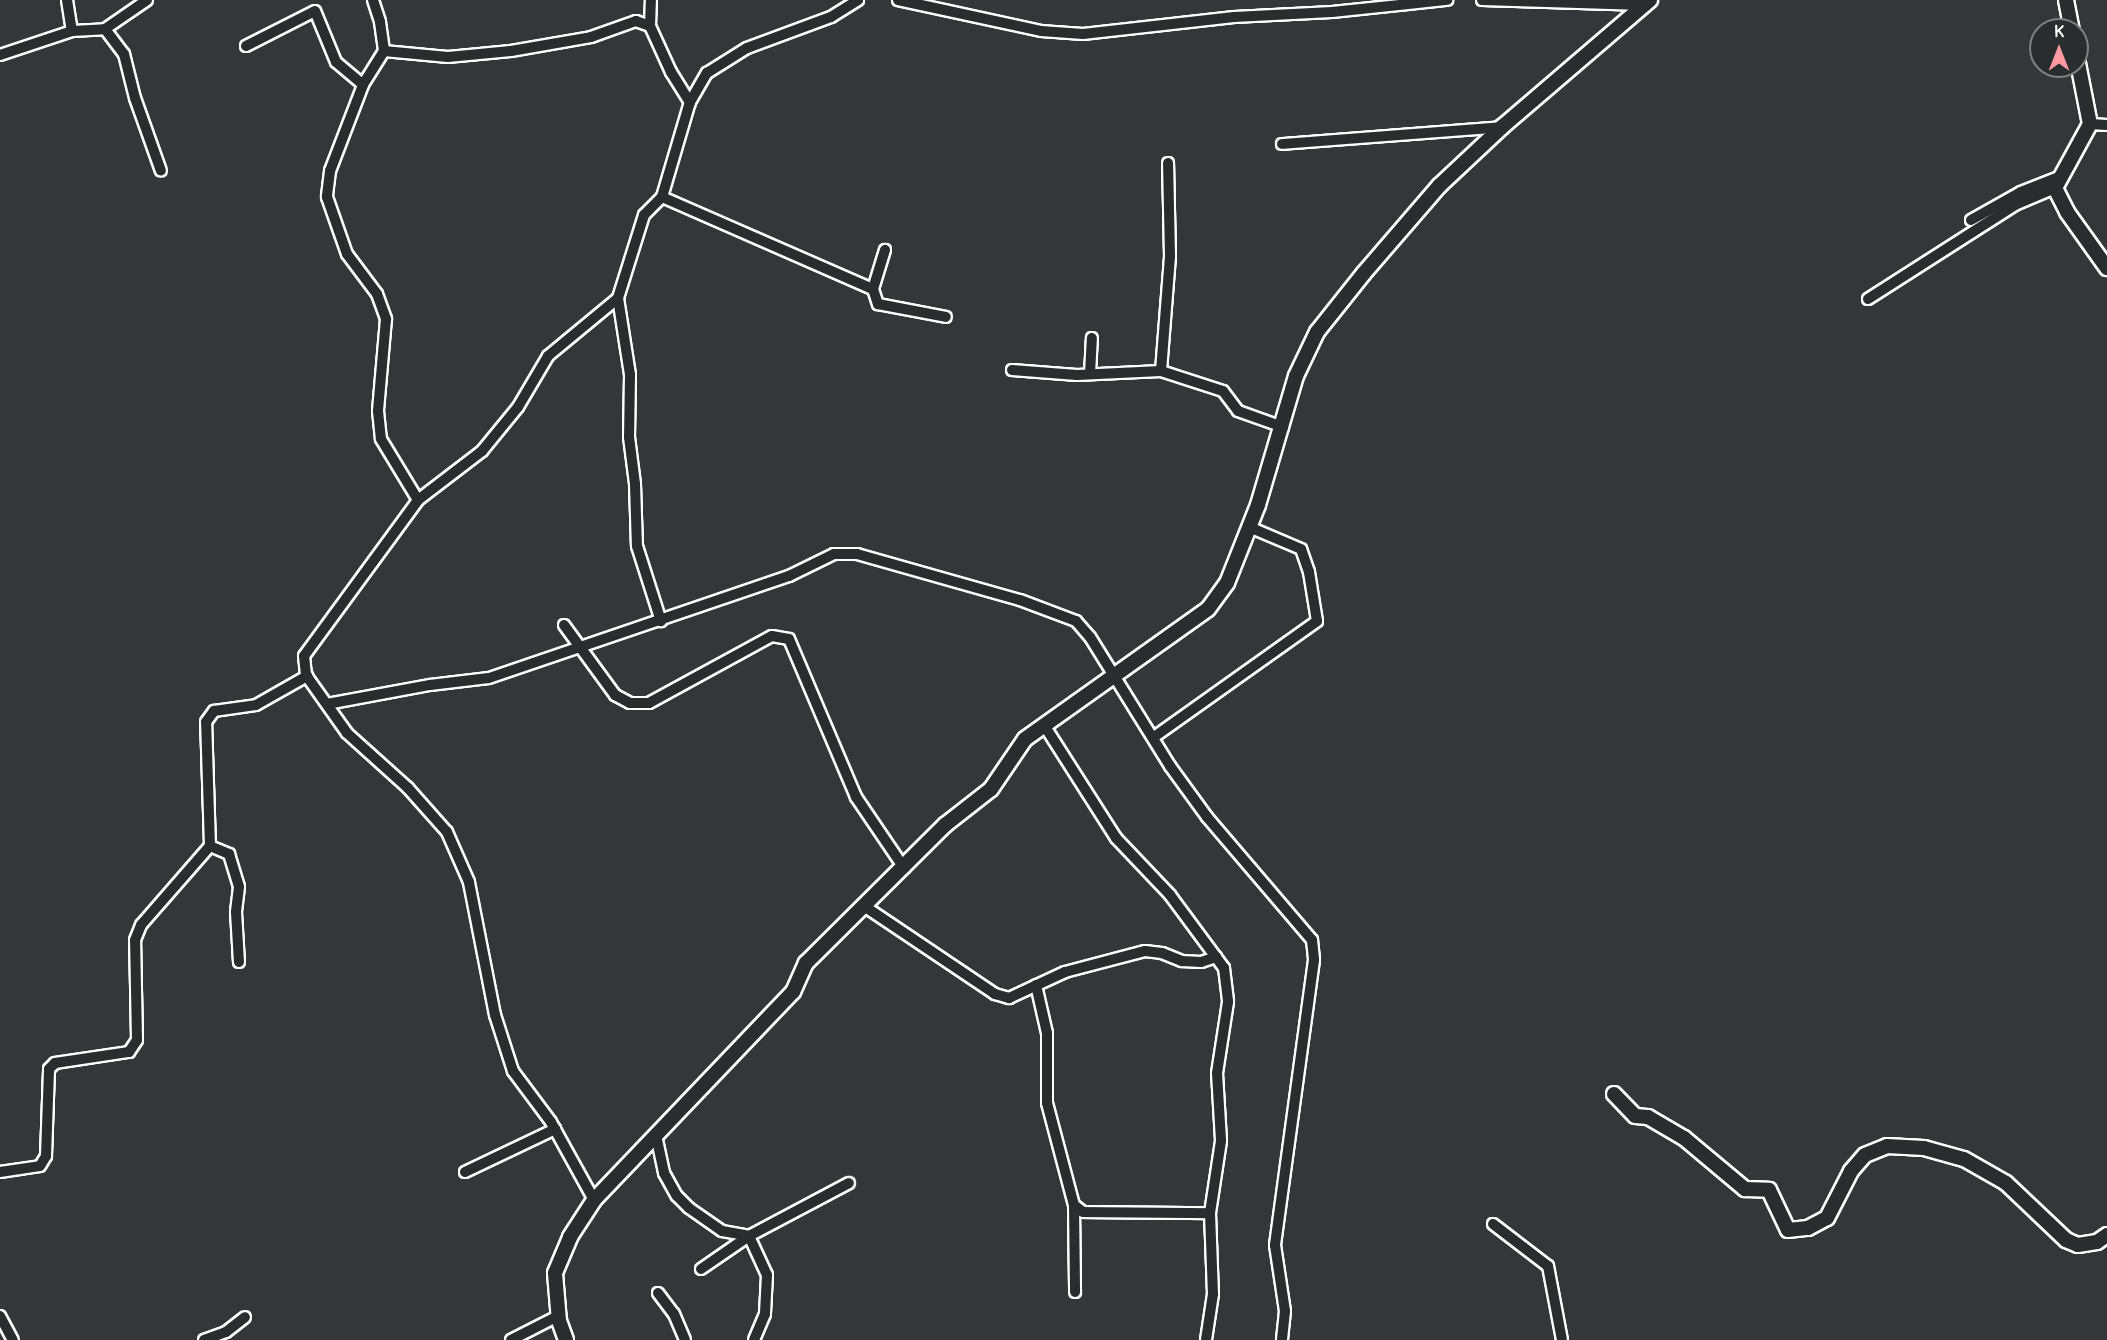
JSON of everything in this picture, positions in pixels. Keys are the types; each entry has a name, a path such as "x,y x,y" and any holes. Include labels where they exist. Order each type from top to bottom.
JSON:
{"street":[{"path":"67,0 72,31"},
{"path":"0,55 72,31 105,28 147,0"},
{"path":"373,0 380,22 384,51 363,85 330,171 327,197 347,254 377,294 386,319 378,411 381,439 418,500"},
{"path":"651,0 650,26 671,72 690,102"},
{"path":"661,621 637,546 635,484 630,437 630,375 618,298 644,215 662,197 690,102 707,73 747,48 831,17 855,0"},
{"path":"898,0 1041,32 1083,34 1234,17 1332,12 1447,0"},
{"path":"1482,0 1646,2"},
{"path":"2066,0 2070,18"},
{"path":"566,1340 558,1316 555,1273 570,1237 594,1200 793,992 806,963 945,825 991,789 1025,739 1208,609 1227,583 1283,427 1296,376 1317,332 1364,273 1440,185 1502,127 1646,2"},
{"path":"246,46 315,11 336,62 363,85"},
{"path":"384,51 448,57 511,51 591,37 636,21 650,26"},
{"path":"105,28 124,54 135,98 161,171"},
{"path":"1868,299 2015,205 2057,182 2090,124 2081,78"},
{"path":"2090,124 2107,125"},
{"path":"1282,144 1502,127"},
{"path":"1161,371 1170,256 1168,163"},
{"path":"1971,220 2021,192 2057,182"},
{"path":"2057,182 2067,212 2107,268"},
{"path":"662,197 873,289"},
{"path":"885,250 873,289 878,304 946,317"},
{"path":"594,1200 555,1130 513,1071 495,1014 469,882 447,832 408,788 347,733 307,676 304,656 418,500 482,451 518,407 548,356 618,298"},
{"path":"1090,374 1092,338"},
{"path":"1012,370 1090,374 1161,371 1223,391 1238,411 1283,427"},
{"path":"1154,737 1317,621 1309,572 1301,549 1249,527"},
{"path":"327,704 430,685 489,678 789,576 834,554 856,554 1020,600 1076,621 1090,637 1170,766 1207,817 1312,940 1314,960 1275,1245 1285,1311 1282,1340"},
{"path":"564,625 578,648 615,695 630,703 649,704 772,636 789,639 856,797 904,868"},
{"path":"0,1172 40,1166 46,1156 49,1069 55,1064 129,1052 136,1040 135,940 141,925 210,846 206,722 214,711 256,705 307,676"},
{"path":"1044,725 1116,838 1170,895 1224,968 1228,1002 1217,1073 1221,1141 1210,1213 1213,1294 1206,1340"},
{"path":"210,846 229,854 238,887 236,912 239,962"},
{"path":"864,906 995,994 1009,998 1065,972 1145,951 1162,953 1182,961 1202,962 1216,957"},
{"path":"1036,985 1047,1033 1047,1103 1074,1205 1075,1292"},
{"path":"1614,1094 1635,1116 1648,1117 1684,1138 1745,1189 1769,1190 1788,1230 1808,1228 1827,1218 1851,1172 1865,1155 1887,1146 1924,1148 1964,1159 2007,1183 2066,1240 2078,1245 2097,1242 2107,1235"},
{"path":"465,1172 555,1130"},
{"path":"656,1135 664,1173 677,1196 689,1208 722,1231 749,1236"},
{"path":"701,1269 749,1236 849,1183"},
{"path":"1074,1205 1083,1212 1210,1213"},
{"path":"1493,1224 1548,1266 1562,1340"},
{"path":"749,1236 767,1275 765,1314 754,1340"},
{"path":"658,1293 674,1314 685,1340"},
{"path":"0,1316 13,1340"},
{"path":"511,1340 558,1316"},
{"path":"204,1340 226,1332 245,1317"}]}
